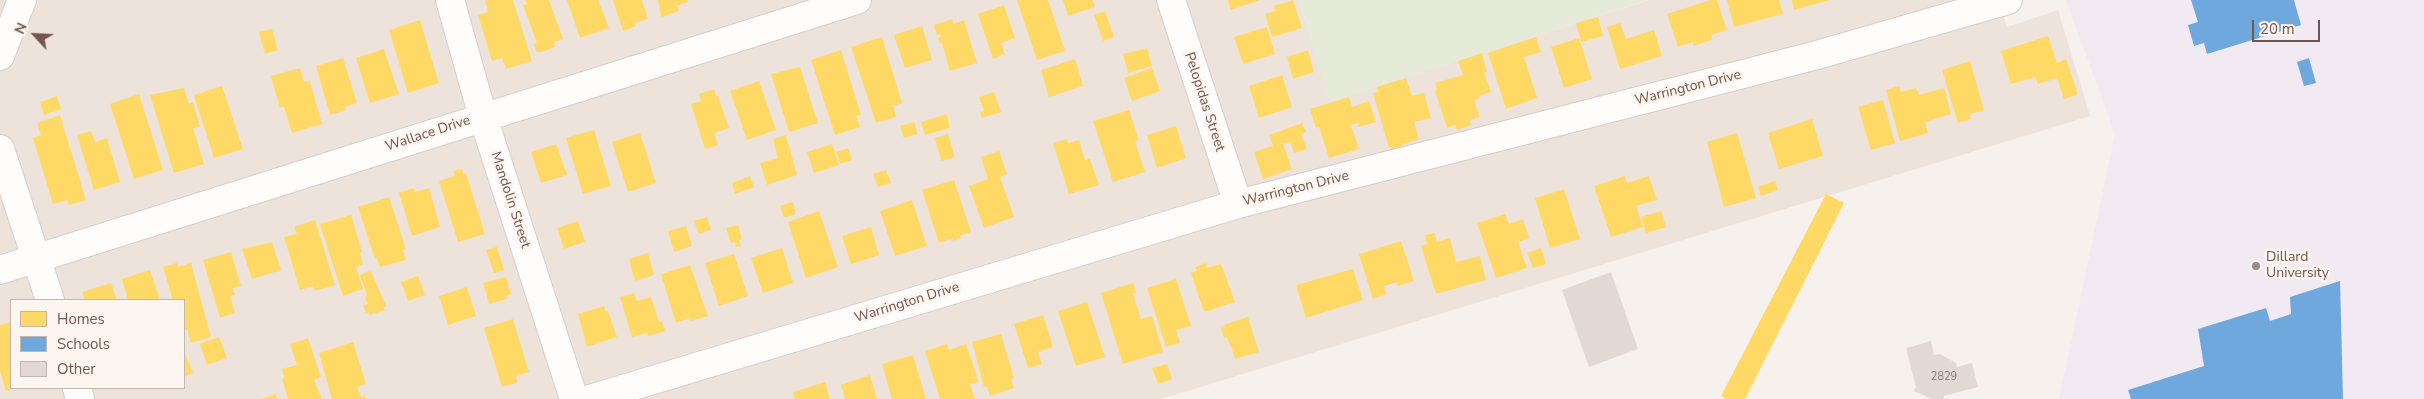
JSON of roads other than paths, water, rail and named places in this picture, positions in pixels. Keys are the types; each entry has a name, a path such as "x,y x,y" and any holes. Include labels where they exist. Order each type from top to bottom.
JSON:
{"street":[{"path":"0,56 22,0"},
{"name":"Mandolin Street","path":"450,0 483,116 574,399"},
{"name":"Wallace Drive","path":"0,270 483,116 857,0"},
{"name":"Pelopidas Street","path":"1171,0 1238,204"},
{"name":"Warrington Drive","path":"590,399 1238,204 1817,55 2008,0"},
{"path":"0,148 38,258 50,299"}],"place":[{"name":"Dillard University","path":"2256,266"}]}
